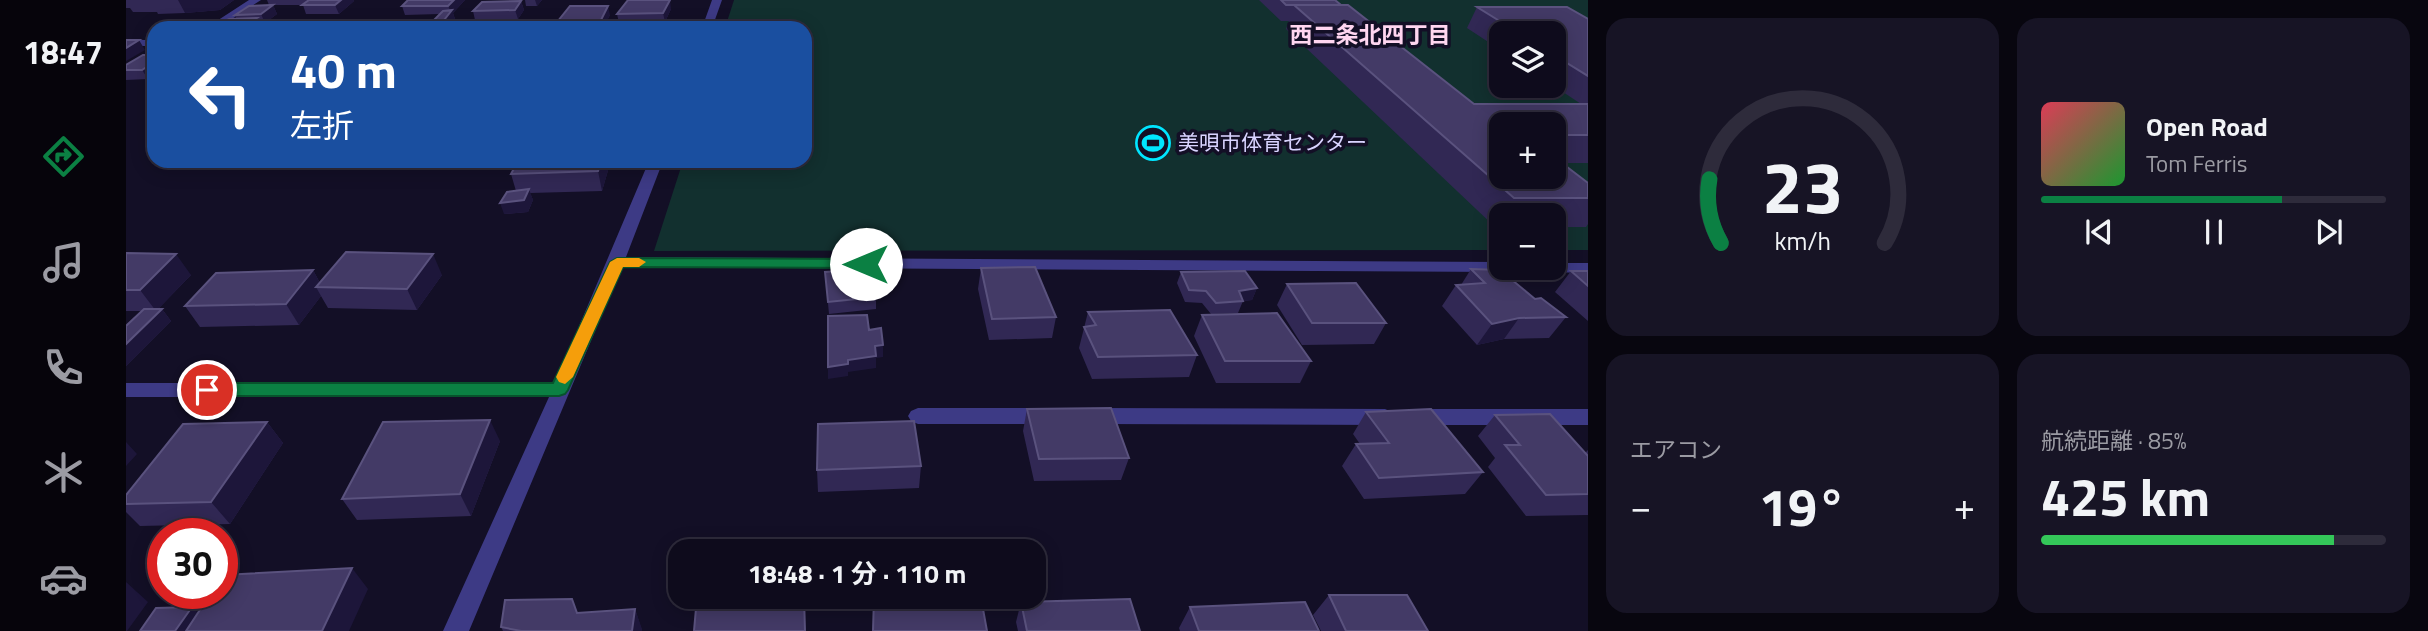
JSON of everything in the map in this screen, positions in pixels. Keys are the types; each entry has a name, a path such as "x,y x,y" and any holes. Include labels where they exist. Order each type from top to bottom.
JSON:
{"street":[{"path":"222,21 256,0"},
{"path":"709,21 717,0"},
{"path":"126,43 147,43"},
{"path":"456,631 617,262 653,168"},
{"path":"617,262 1489,267"},
{"path":"1566,268 1588,268"},
{"path":"126,390 559,390"},
{"path":"918,416 1588,417"}],"green space":[{"name":"美唄市体育センター","path":"734,0 1588,0 1588,250 1566,250 1566,203 1489,203 1489,250 654,251 681,168 812,168 812,21 727,21"}],"building":[{"path":"309,0 341,0 335,5 302,5"},
{"path":"408,0 454,0 448,6 402,6"},
{"path":"628,0 670,0 663,13 617,14"},
{"path":"1281,0 1335,0 1341,5 1286,5"},
{"path":"521,1 515,10 473,11 482,2"},
{"path":"273,5 261,14 235,15 249,6"},
{"path":"1294,5 1348,5 1474,104 1588,104 1588,135 1566,135 1566,112 1489,112 1489,176"},
{"path":"570,6 608,6 601,20 558,21"},
{"path":"1477,7 1567,7 1588,19 1588,76 1566,62 1566,21 1500,21"},
{"path":"452,10 444,20 433,21 443,11"},
{"path":"257,18 253,21 225,21"},
{"path":"126,40 139,40 126,48"},
{"path":"147,55 147,67 142,70 126,70 126,65"},
{"path":"1566,166 1588,183 1588,198 1514,198 1504,189 1566,189"},
{"path":"514,168 599,168 598,171 511,174"},
{"path":"529,189 524,200 500,203 507,192"},
{"path":"346,252 433,254 407,289 316,287"},
{"path":"126,253 176,254 140,290 126,290"},
{"path":"1035,267 1056,317 992,319 981,268"},
{"path":"873,269 876,297 828,302 825,272"},
{"path":"1471,269 1489,270 1489,280 1512,280 1535,299 1541,298 1566,317 1519,318 1492,324 1456,285 1485,283"},
{"path":"313,270 286,304 185,306 216,273"},
{"path":"1245,271 1257,288 1239,291 1243,301 1216,303 1206,291 1189,290 1181,272"},
{"path":"1571,271 1588,271 1588,286"},
{"path":"1356,283 1386,323 1312,323 1287,284"},
{"path":"144,309 162,309 126,344 126,326"},
{"path":"1170,310 1197,355 1098,357 1084,327 1096,325 1088,312"},
{"path":"1277,313 1311,361 1225,361 1202,315"},
{"path":"867,315 869,330 881,328 883,345 875,346 876,356 848,360 848,364 828,367 828,316"},
{"path":"1111,408 1129,458 1039,459 1027,409"},
{"path":"1431,409 1483,472 1379,478 1356,444 1389,443 1366,412"},
{"path":"1550,414 1588,456 1588,494 1546,495 1505,445 1520,445 1495,415"},
{"path":"490,420 460,494 342,499 383,422"},
{"path":"914,421 921,466 817,470 818,424"},
{"path":"267,422 211,502 126,504 126,495 183,424"},
{"path":"352,568 322,631 186,631 200,609 238,609 238,574"},
{"path":"1329,595 1407,595 1428,631 1346,631"},
{"path":"572,599 577,613 635,609 632,631 521,631 501,627 505,600"},
{"path":"1130,599 1140,631 1027,631 1022,609 1046,609 1046,601"},
{"path":"1305,602 1319,631 1199,631 1190,607"},
{"path":"155,609 191,609 175,631 140,631"},
{"path":"696,609 804,609 805,631 694,631"},
{"path":"874,609 983,609 987,631 873,631"}],"slow traffic":[{"path":"565,377 617,262 639,262"}],"place":[{"name":"美唄市体育センター","path":"1153,143"}],"district":[{"name":"西二条北四丁目","path":"1370,35"}],"route":[{"path":"207,390 559,390 617,262 866,264"}]}
